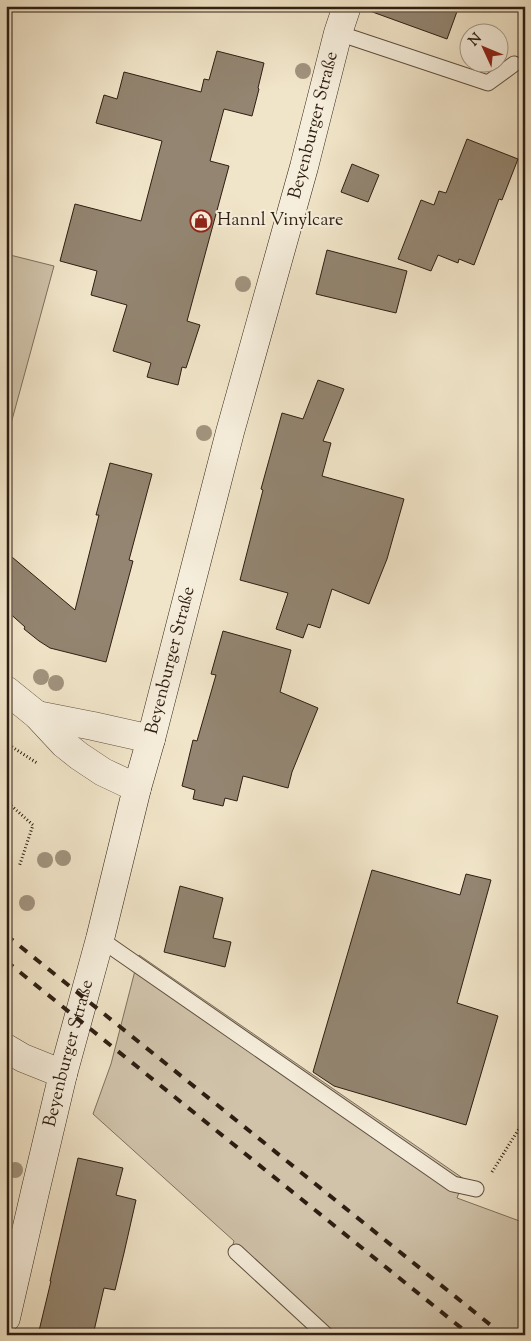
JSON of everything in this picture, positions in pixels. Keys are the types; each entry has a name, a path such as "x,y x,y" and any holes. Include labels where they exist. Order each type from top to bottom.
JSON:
{"main road":[{"name":"Beyenburger Straße","path":"6,1318 34,1192 137,788 230,432 304,167 338,33 347,6"},
{"path":"6,690 37,715 64,744 79,756 103,772 137,788"},
{"path":"37,715 151,739"},
{"path":"6,1048 23,1058 64,1074"}],"lane":[{"path":"338,33 488,82 514,64"},
{"path":"100,939 453,1184 476,1189"},
{"path":"236,1252 326,1335"}],"path":[{"path":"6,800 33,825 19,867"},
{"path":"476,1189 491,1174 525,1119"}],"shaded area":[{"path":"6,254 54,266 6,442"},
{"path":"139,955 464,1179 457,1198 525,1223 525,1335 320,1335 230,1254 234,1241 93,1114 111,1064"}],"building":[{"path":"367,6 459,6 447,39 367,10"},
{"path":"217,51 264,63 252,116 224,109 210,161 229,166 187,321 200,325 186,368 182,367 178,385 147,377 151,363 113,351 127,305 91,295 97,271 60,261 75,204 141,221 162,141 96,123 104,95 117,99 124,72 201,92 204,79 209,80"},
{"path":"467,139 518,159 502,200 499,199 474,265 459,259 458,263 438,255 431,271 398,259 421,200 434,205 439,191 446,193"},
{"path":"352,164 379,175 368,202 341,192"},
{"path":"327,250 407,271 396,313 316,294"},
{"path":"318,380 344,389 323,441 331,443 322,476 404,499 387,559 369,604 332,589 320,628 308,624 303,638 276,629 288,593 240,580 263,490 261,489 282,413 303,419"},
{"path":"110,463 152,474 129,560 133,561 106,662 50,648 24,629 25,627 6,610 6,552 75,610 99,515 96,515"},
{"path":"223,631 291,650 280,692 318,708 292,772 288,788 243,776 237,801 225,798 223,806 193,799 195,790 182,786 193,740 197,741 216,675 211,674"},
{"path":"372,870 460,895 466,874 491,880 457,1003 498,1016 466,1125 334,1086 313,1072"},
{"path":"180,886 223,898 213,938 231,942 225,967 164,952"},
{"path":"78,1158 123,1168 116,1195 136,1200 115,1290 104,1288 93,1335 38,1335 51,1281"}],"railway":[{"path":"6,935 503,1335"},
{"path":"6,961 470,1335"}],"place":[{"name":"Hannl Vinylcare","path":"201,221"}]}
